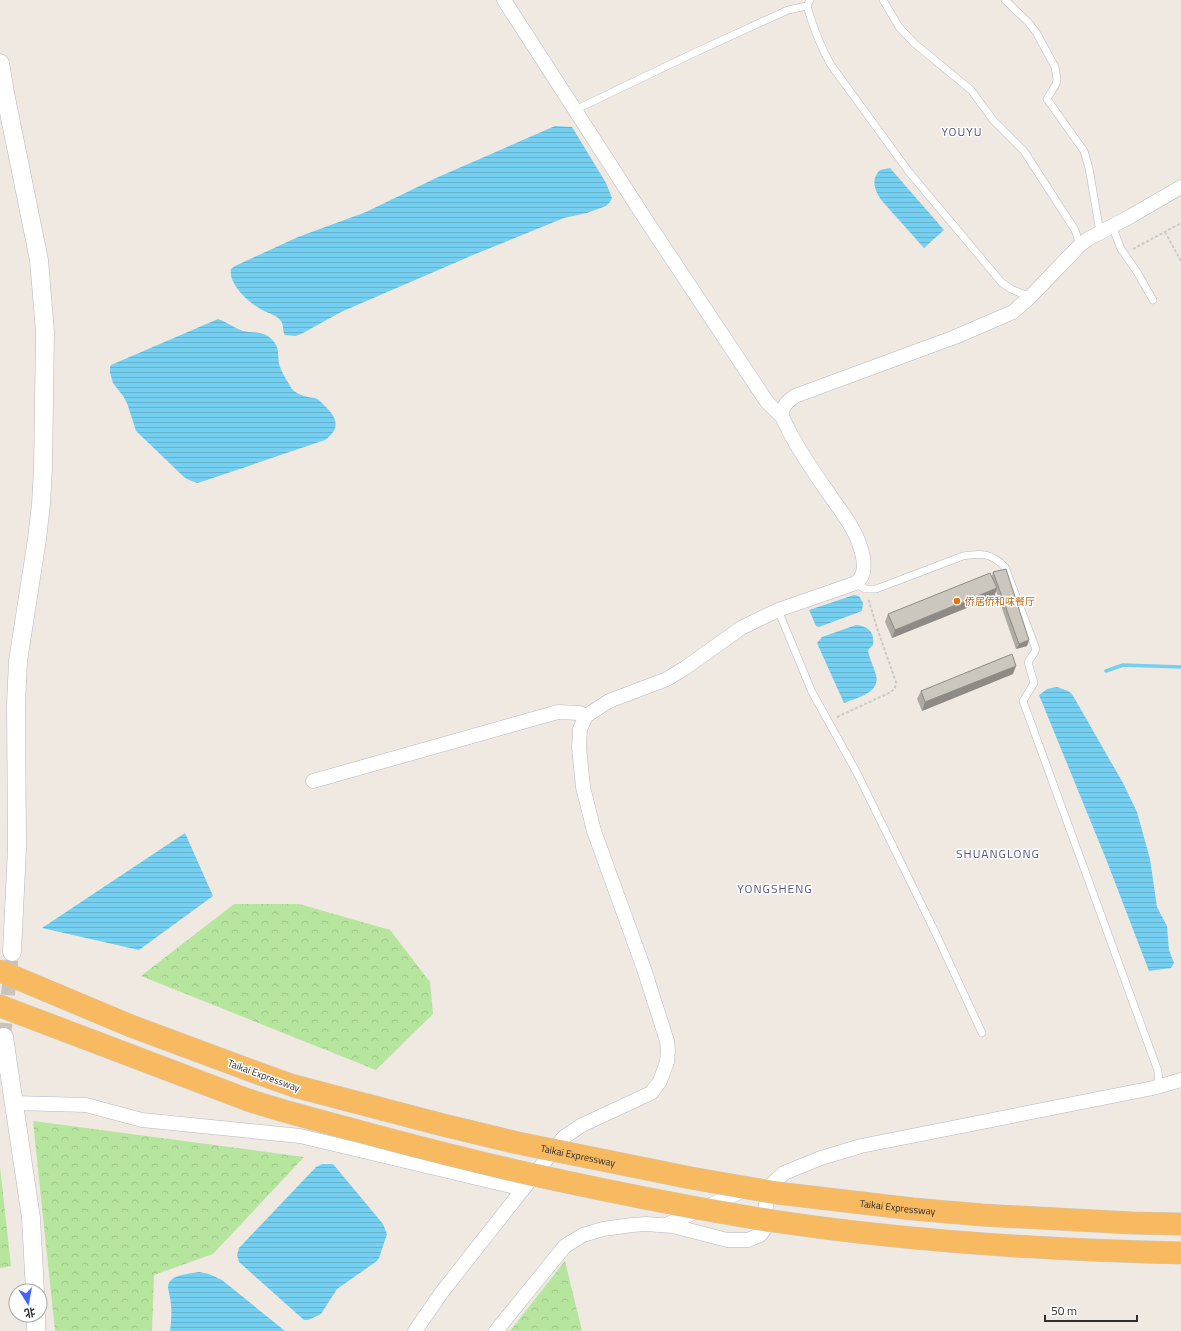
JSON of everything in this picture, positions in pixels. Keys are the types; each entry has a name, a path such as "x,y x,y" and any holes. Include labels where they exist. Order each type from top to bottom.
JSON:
{"highway":[{"name":"Taikai Expressway","path":"0,971 131,1026 294,1086 480,1134 604,1161 769,1192 860,1203 982,1215 1124,1223 1181,1224"},
{"path":"0,1006 278,1110 436,1153 512,1170 685,1206 773,1221 865,1232 980,1243 1064,1249 1181,1253"}],"street":[{"path":"415,1331 442,1292 564,1137 582,1125 651,1093 660,1081 667,1062 667,1041 644,969 594,831 583,787 579,747 580,729 586,716 609,701 667,679 741,628 778,610 856,583 860,580 864,570 863,555 860,545 847,520 797,446 782,417 767,402 646,220 504,0"},
{"path":"0,63 39,260 44,307 45,339 44,470 36,545 18,660 16,704 17,848 12,952"},
{"path":"782,417 782,411 786,402 795,396 955,337 1013,312 1030,297 1080,245 1088,239 1181,187"},
{"path":"312,781 558,712 580,713 586,716"},
{"path":"4,1037 31,1218 34,1283"},
{"path":"666,1225 784,1173 822,1158 861,1146 1159,1086 1181,1080"},
{"path":"14,1103 86,1105 142,1120 300,1136 523,1190"},
{"path":"496,1331 565,1246 583,1235 603,1229 632,1225 666,1225 727,1240 748,1240 760,1235 764,1230 767,1192 770,1186 784,1173"}],"lane":[{"path":"884,0 899,27 914,43 971,90 992,120 1024,151 1075,230 1080,245"},
{"path":"1004,0 1027,21 1036,32 1055,67 1057,79 1056,84 1047,99 1084,151 1106,229 1137,272 1153,300"},
{"path":"575,110 696,52 788,10 808,3 815,32 823,52 909,172 1002,283 1011,289 1030,297"},
{"path":"856,583 862,588 876,589 963,556 974,554 991,556 997,559 1005,567 1036,649 1028,662 1034,683 1023,701 1158,1071 1159,1086"},
{"path":"778,610 812,692 857,773 923,907 982,1033"}],"path":[{"path":"1124,253 1181,223"},
{"path":"1165,232 1181,261"},
{"path":"828,720 891,692 895,688 896,682 868,600 869,589"}],"green space":[{"path":"234,904 299,904 390,930 430,982 433,1014 376,1070 141,976"},
{"path":"33,1121 304,1157 213,1254 154,1275 152,1331 55,1331"},
{"path":"0,1167 11,1266 0,1268"},
{"path":"565,1261 582,1331 510,1331"}],"water":[{"path":"555,126 572,127 606,183 612,198 606,206 587,213 564,218 473,255 341,312 296,336 285,335 282,323 279,319 262,310 245,297 240,292 233,280 231,269 235,266 298,237 366,212 436,178"},
{"path":"890,168 944,230 924,248 882,201 877,193 874,182 877,174 880,170"},
{"path":"218,319 243,331 260,333 269,337 276,344 280,367 292,389 302,395 319,400 330,411 336,424 333,432 325,440 197,483 184,477 136,431 127,403 113,383 110,367 111,365"},
{"path":"854,595 859,596 863,603 862,611 819,627 816,626 809,610"},
{"path":"856,625 867,628 872,633 873,645 868,651 877,681 875,686 866,694 844,703 817,643 822,637"},
{"path":"1057,687 1072,694 1123,783 1137,812 1150,859 1157,907 1167,926 1169,950 1174,963 1171,968 1149,971 1106,859 1039,695 1047,689"},
{"path":"185,833 213,896 139,950 42,928"},
{"path":"322,1164 333,1164 383,1224 387,1234 377,1261 337,1289 321,1314 308,1320 304,1320 239,1262 237,1255 239,1248 316,1167"},
{"path":"199,1272 209,1274 222,1280 285,1331 170,1331 171,1303 168,1286 172,1279 176,1277"}],"building":[{"path":"1006,569 1029,640 1019,644 993,572"},
{"path":"990,573 997,588 895,630 888,614"},
{"path":"1012,654 1016,666 925,702 921,691"}],"waterway":[{"path":"1106,671 1123,665 1181,667"}],"tunnel":[{"path":"4,1037 12,952"}],"place":[{"name":"侨居侨和味餐厅","path":"957,601"}],"district":[{"name":"YOUYU","path":"962,132"},
{"name":"SHUANGLONG","path":"998,854"},
{"name":"YONGSHENG","path":"775,889"}]}
